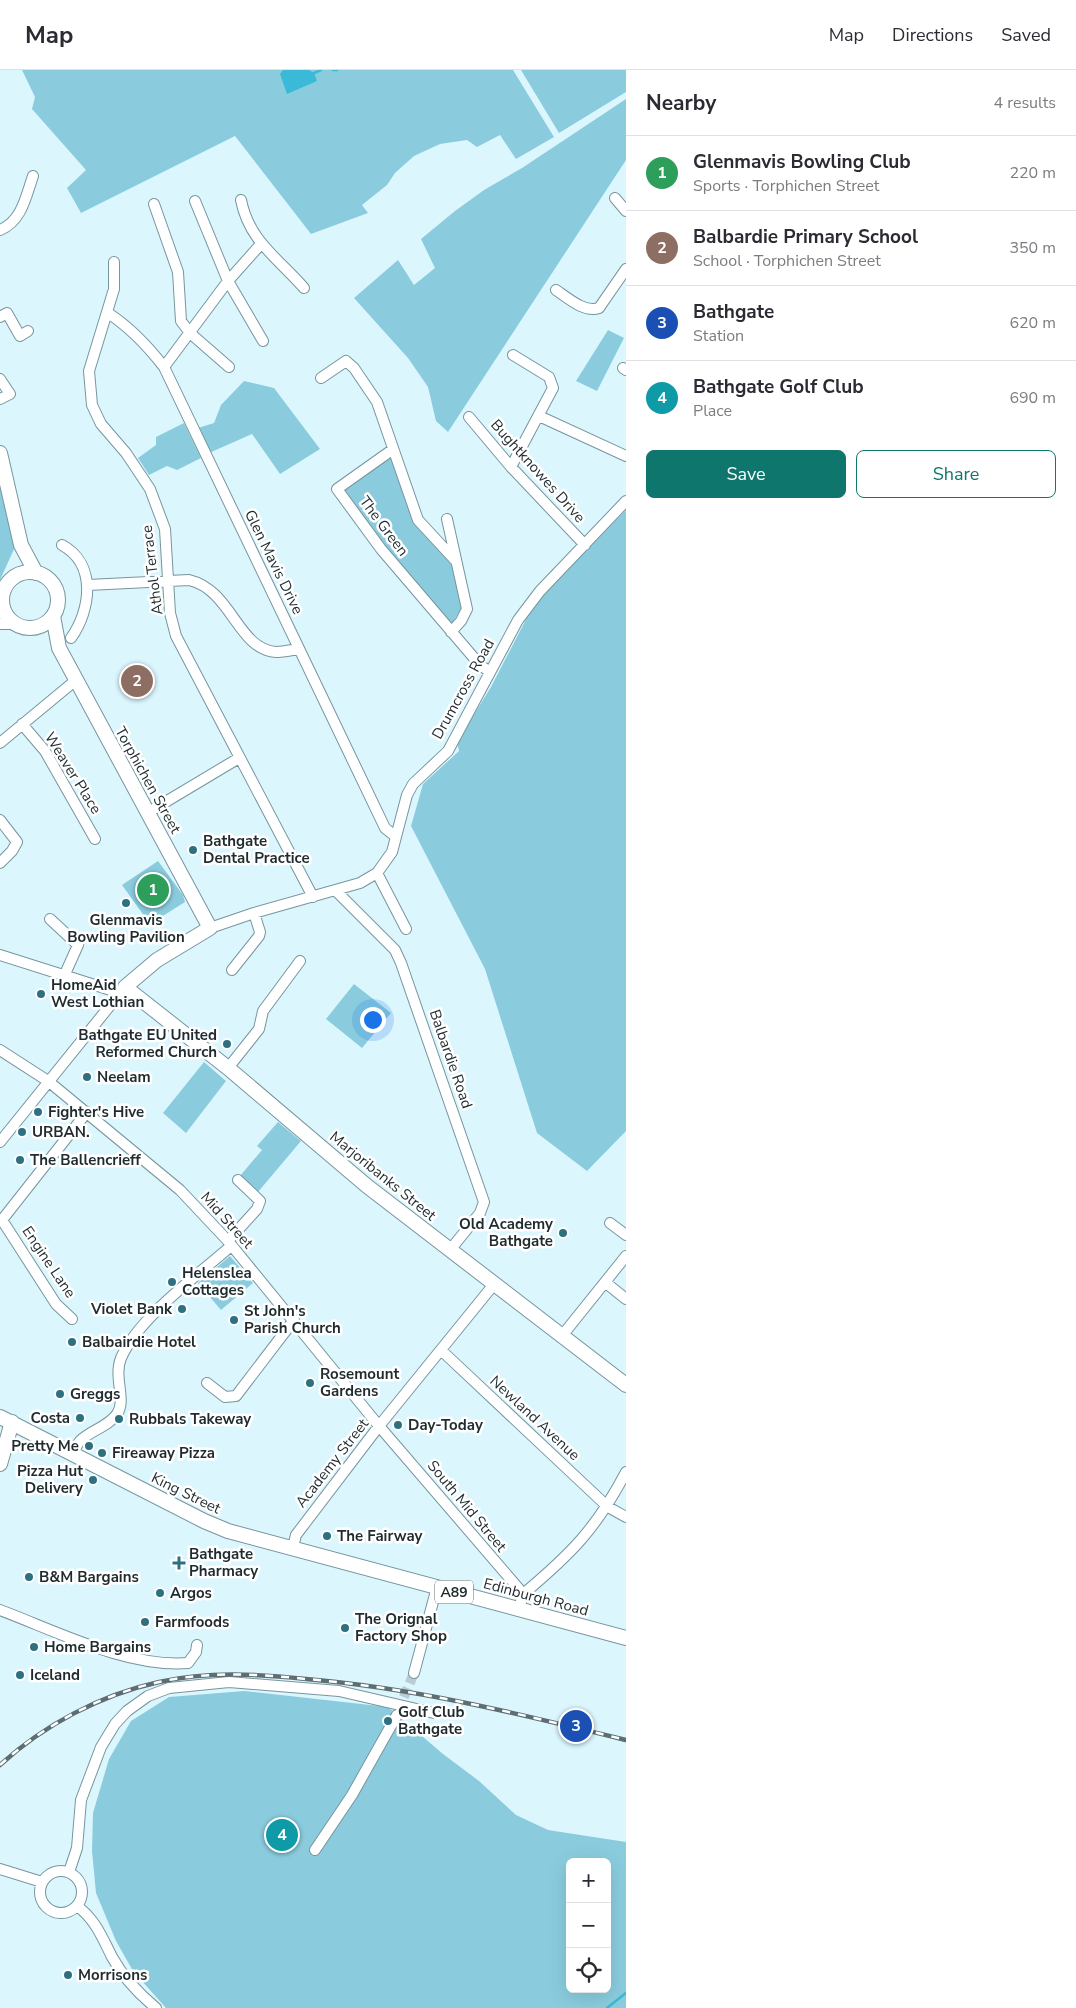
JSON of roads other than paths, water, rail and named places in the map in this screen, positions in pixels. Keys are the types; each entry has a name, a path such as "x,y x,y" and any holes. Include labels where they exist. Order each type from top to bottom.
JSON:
{"main road":[{"path":"0,453 22,545 36,573"},
{"path":"15,577 22,545"},
{"path":"25,573 36,573 50,581 55,589 58,600 53,616 45,624 35,628 27,628 15,624 8,618 0,603 5,588 15,577 25,573"},
{"name":"Torphichen Street","path":"53,616 59,648 210,928"},
{"name":"Torphichen Street","path":"35,628 59,648"},
{"name":"Drumcross Road","path":"122,990 157,960 210,928"},
{"name":"Marjoribanks Street","path":"122,990 228,1068 367,1186 496,1284 561,1337 626,1385"},
{"path":"0,1464 6,1419"},
{"name":"A89","path":"6,1419 71,1454"},
{"name":"King Street","path":"71,1454 204,1521 238,1534 293,1548"},
{"name":"Edinburgh Road","path":"293,1548 626,1638"}],"street":[{"path":"0,230 20,214 33,176"},
{"path":"615,198 626,211"},
{"path":"242,200 244,216 261,244 304,288"},
{"path":"195,201 228,281 264,341"},
{"path":"154,204 178,272 181,321 190,333 229,367"},
{"path":"164,367 228,281 261,244"},
{"name":"Athol Terrace","path":"114,262 114,289 89,371 92,405 101,424 126,453 150,489 165,529 170,613 176,636 312,896"},
{"path":"556,290 584,308 593,310 599,308 626,270"},
{"path":"0,317 8,313 20,336 28,332"},
{"name":"Glen Mavis Drive","path":"108,313 129,327 146,343 164,367 386,828 395,836"},
{"path":"511,467 553,388 553,383 549,377 513,355"},
{"name":"The Green","path":"321,378 342,362 346,361 354,368 377,402 392,450 418,520 455,560"},
{"path":"0,379 10,394 0,399"},
{"path":"539,416 626,456"},
{"name":"Bughtknowes Drive","path":"469,417 511,467 585,545"},
{"name":"The Green","path":"392,450 337,489 381,549 480,665 490,672"},
{"name":"Drumcross Road","path":"210,928 254,913 360,883 376,873 392,852 407,795 413,784 448,751 518,620 531,602 626,501"},
{"name":"The Green","path":"447,519 467,609 462,621 451,632"},
{"path":"62,545 74,552 88,585 88,602 84,616 72,638"},
{"path":"88,585 168,580 189,580 201,583 227,606 245,634 258,646 276,652 299,649"},
{"path":"0,624 15,624"},
{"path":"0,743 76,680"},
{"name":"Weaver Place","path":"22,724 45,751 95,839"},
{"path":"148,813 239,758"},
{"path":"0,820 17,842 12,851 0,862"},
{"path":"376,873 406,929"},
{"name":"Balbardie Road","path":"335,890 395,950 401,962 484,1202 480,1213 450,1250"},
{"path":"232,970 259,936 260,932 254,913"},
{"path":"50,919 78,945 65,974"},
{"path":"0,956 122,990 0,1142"},
{"path":"228,1068 259,1029 263,1012 300,961"},
{"name":"Mid Street","path":"0,1050 48,1081 180,1190 294,1320 379,1426"},
{"name":"Engine Lane","path":"72,1319 56,1304 2,1220 87,1112"},
{"path":"71,1454 81,1440 117,1414 121,1405 117,1377 120,1360 133,1338 158,1311 229,1244 258,1209 260,1201 238,1180"},
{"path":"610,1223 626,1235"},
{"path":"561,1337 626,1256"},
{"path":"606,1283 626,1299"},
{"name":"Academy Street","path":"293,1548 296,1535 379,1426 496,1284"},
{"path":"212,1384 224,1397 236,1396 294,1320"},
{"name":"Newland Avenue","path":"442,1351 608,1506 626,1517"},
{"name":"South Mid Street","path":"379,1426 522,1595"},
{"path":"520,1609 522,1595 575,1548 608,1506 626,1472"},
{"path":"414,1673 437,1587"},
{"path":"0,1610 119,1654 152,1663 188,1663 196,1652 197,1646"},
{"path":"69,1872 77,1848 81,1800 101,1747 115,1724 127,1711 148,1696 169,1688 229,1682 339,1691 434,1713"},
{"path":"315,1850 352,1795 396,1716"},
{"path":"0,1869 42,1882"},
{"path":"57,1872 69,1872 75,1876 82,1887 80,1900 76,1906 64,1912 51,1910 43,1901 42,1882 57,1872"},
{"path":"76,1906 96,1925 113,1958 132,1985 156,2008"}],"waterway":[{"path":"314,73 321,70"},
{"path":"607,2008 626,1993"}],"tunnel":[{"path":"398,1711 414,1673"}],"railway":[{"path":"0,1765 35,1737 94,1703 159,1682 214,1675 288,1677 347,1683 427,1695 626,1740"}],"place":[{"name":"Balbardie Primary School","path":"137,681"},
{"name":"Bathgate Dental Practice","path":"193,850"},
{"name":"Glenmavis Bowling Club","path":"153,890"},
{"name":"Glenmavis Bowling Pavilion","path":"126,903"},
{"name":"HomeAid West Lothian","path":"41,994"},
{"name":"Bathgate EU United Reformed Church","path":"227,1044"},
{"name":"Neelam","path":"87,1077"},
{"name":"Fighter's Hive","path":"38,1112"},
{"name":"URBAN.","path":"22,1132"},
{"name":"The Ballencrieff","path":"20,1160"},
{"name":"Old Academy Bathgate","path":"563,1233"},
{"name":"Helenslea Cottages","path":"172,1282"},
{"name":"Violet Bank","path":"182,1309"},
{"name":"St John's Parish Church","path":"234,1320"},
{"name":"Balbairdie Hotel","path":"72,1342"},
{"name":"Rosemount Gardens","path":"310,1383"},
{"name":"Greggs","path":"60,1394"},
{"name":"Costa","path":"80,1418"},
{"name":"Rubbals Takeway","path":"119,1419"},
{"name":"Day-Today","path":"398,1425"},
{"name":"Pretty Me","path":"89,1446"},
{"name":"Fireaway Pizza","path":"102,1453"},
{"name":"Pizza Hut Delivery","path":"93,1480"},
{"name":"The Fairway","path":"327,1536"},
{"name":"Bathgate Pharmacy","path":"179,1563"},
{"name":"B&M Bargains","path":"29,1577"},
{"name":"Argos","path":"160,1593"},
{"name":"Farmfoods","path":"145,1622"},
{"name":"The Orignal Factory Shop","path":"345,1628"},
{"name":"Home Bargains","path":"34,1647"},
{"name":"Iceland","path":"20,1675"},
{"name":"Golf Club Bathgate","path":"388,1721"},
{"name":"Bathgate","path":"576,1726"},
{"name":"Bathgate Golf Club","path":"282,1835"},
{"name":"Morrisons","path":"68,1975"}]}
